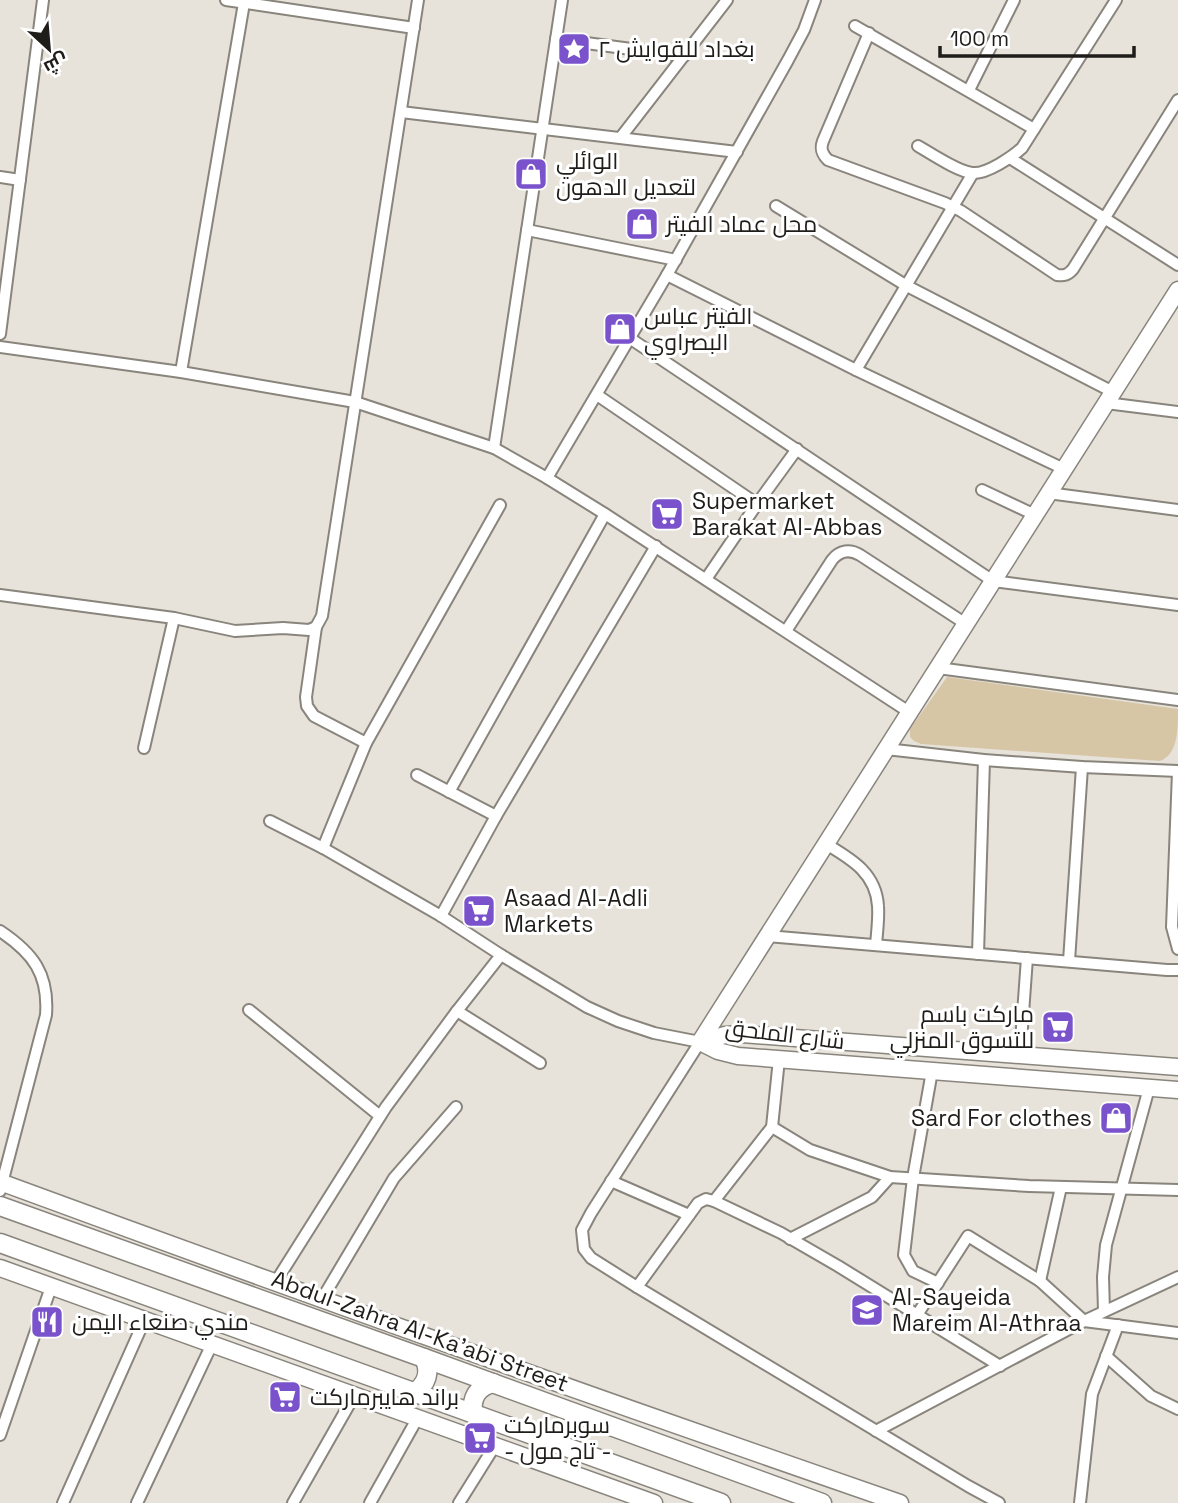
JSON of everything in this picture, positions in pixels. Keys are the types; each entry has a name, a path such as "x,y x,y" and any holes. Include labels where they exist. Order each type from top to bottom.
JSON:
{"main road":[{"name":"Abdul-Zahra Al-Ka'abi Street","path":"0,1206 822,1503"},
{"path":"0,1243 720,1503"},
{"path":"414,1393 427,1378 424,1358"},
{"path":"473,1414 476,1394 493,1383"}],"street":[{"path":"0,334 3,282 20,180 43,0"},
{"path":"226,0 414,28"},
{"path":"366,743 314,716 307,706 306,697 316,627 322,616 418,0"},
{"path":"494,448 562,0"},
{"path":"621,137 727,0"},
{"path":"547,478 631,339 737,152 804,30 815,0"},
{"path":"970,90 1014,0"},
{"path":"918,146 950,165 973,173 986,170 1010,158 1023,148 1116,0"},
{"path":"181,372 244,3"},
{"path":"855,26 1034,129"},
{"path":"869,33 821,146 824,156 828,160 953,207 1061,276 1073,270 1178,100"},
{"path":"556,39 684,55"},
{"path":"401,111 737,152"},
{"path":"1010,158 1178,265"},
{"path":"856,370 973,173"},
{"path":"0,177 20,180"},
{"path":"776,206 907,286 1110,398 1178,412"},
{"path":"527,230 676,260"},
{"path":"667,275 1064,470"},
{"path":"999,1503 876,1432 591,1258 584,1249 582,1230 1178,290"},
{"path":"631,339 993,581 1178,605"},
{"path":"0,347 181,372 355,402 494,448 606,514 909,712"},
{"path":"597,395 757,504"},
{"path":"706,579 797,449"},
{"path":"982,490 1035,515"},
{"path":"1048,494 1178,510"},
{"path":"323,848 366,743 500,505"},
{"path":"449,792 606,514"},
{"path":"441,916 496,816 656,546"},
{"path":"786,631 832,560 845,551 860,555 966,624"},
{"path":"0,594 174,618 235,631 283,628 309,631 316,627"},
{"path":"144,748 174,618"},
{"path":"938,668 1178,700"},
{"path":"886,749 984,760 1178,772 1172,928 1178,949"},
{"path":"978,954 984,760"},
{"path":"1069,961 1082,767"},
{"path":"417,775 496,816"},
{"path":"270,821 323,848 441,916 501,956 587,1007 654,1033 700,1042"},
{"path":"826,844 862,868 872,882 878,905 876,945"},
{"path":"0,931 22,947 35,963 44,983 47,1004 1,1186 900,1503"},
{"path":"767,936 1178,970"},
{"path":"275,1283 380,1116 501,956"},
{"path":"1020,1055 1027,958"},
{"path":"249,1010 380,1116"},
{"path":"457,1011 540,1063"},
{"name":"شارع الملحق","path":"700,1042 716,1036 734,1034 1178,1067"},
{"name":"شارع الملحق","path":"700,1042 728,1054 1178,1090"},
{"path":"714,1201 772,1127 779,1059"},
{"path":"932,1071 913,1178 904,1255 914,1271 938,1283"},
{"path":"1104,1311 1106,1245 1149,1088"},
{"path":"322,1299 394,1178 456,1107"},
{"path":"772,1127 810,1150 890,1177 1061,1187 1178,1190"},
{"path":"790,1239 872,1197 890,1177"},
{"path":"611,1181 688,1215"},
{"path":"1040,1280 1061,1187"},
{"path":"637,1287 698,1202 706,1199 790,1239 1000,1366"},
{"path":"917,1315 968,1236 1040,1280 1084,1321 1178,1333"},
{"path":"0,1268 654,1503"},
{"path":"876,1432 1084,1321 1178,1277"},
{"path":"0,1435 51,1287"},
{"path":"63,1503 145,1319"},
{"path":"1080,1503 1092,1394 1118,1325"},
{"path":"137,1503 212,1344"},
{"path":"1106,1356 1151,1396 1178,1409"},
{"path":"293,1503 354,1396"},
{"path":"370,1503 417,1419"},
{"path":"459,1503 494,1447"}],"shaded area":[{"path":"947,677 1178,709 1174,747 1166,758 1160,761 921,744 914,741 910,737 910,729"}],"place":[{"name":"بغداد للقوايش ٢","path":"574,49"},
{"name":"الوائلي لتعديل الدهون","path":"531,174"},
{"name":"محل عماد الفيتر","path":"642,224"},
{"name":"الفيتر عباس البصراوي","path":"620,329"},
{"name":"Supermarket Barakat Al-Abbas","path":"667,514"},
{"name":"Asaad Al-Adli Markets","path":"479,911"},
{"name":"ماركت باسم للتسوق المنزلي","path":"1058,1027"},
{"name":"Sard For clothes","path":"1116,1118"},
{"name":"Al-Sayeida Mareim Al-Athraa","path":"867,1310"},
{"name":"مندي صنعاء اليمن","path":"47,1322"},
{"name":"براند هايبرماركت","path":"285,1397"},
{"name":"سوبرماركت - تاج مول -","path":"480,1438"}]}
